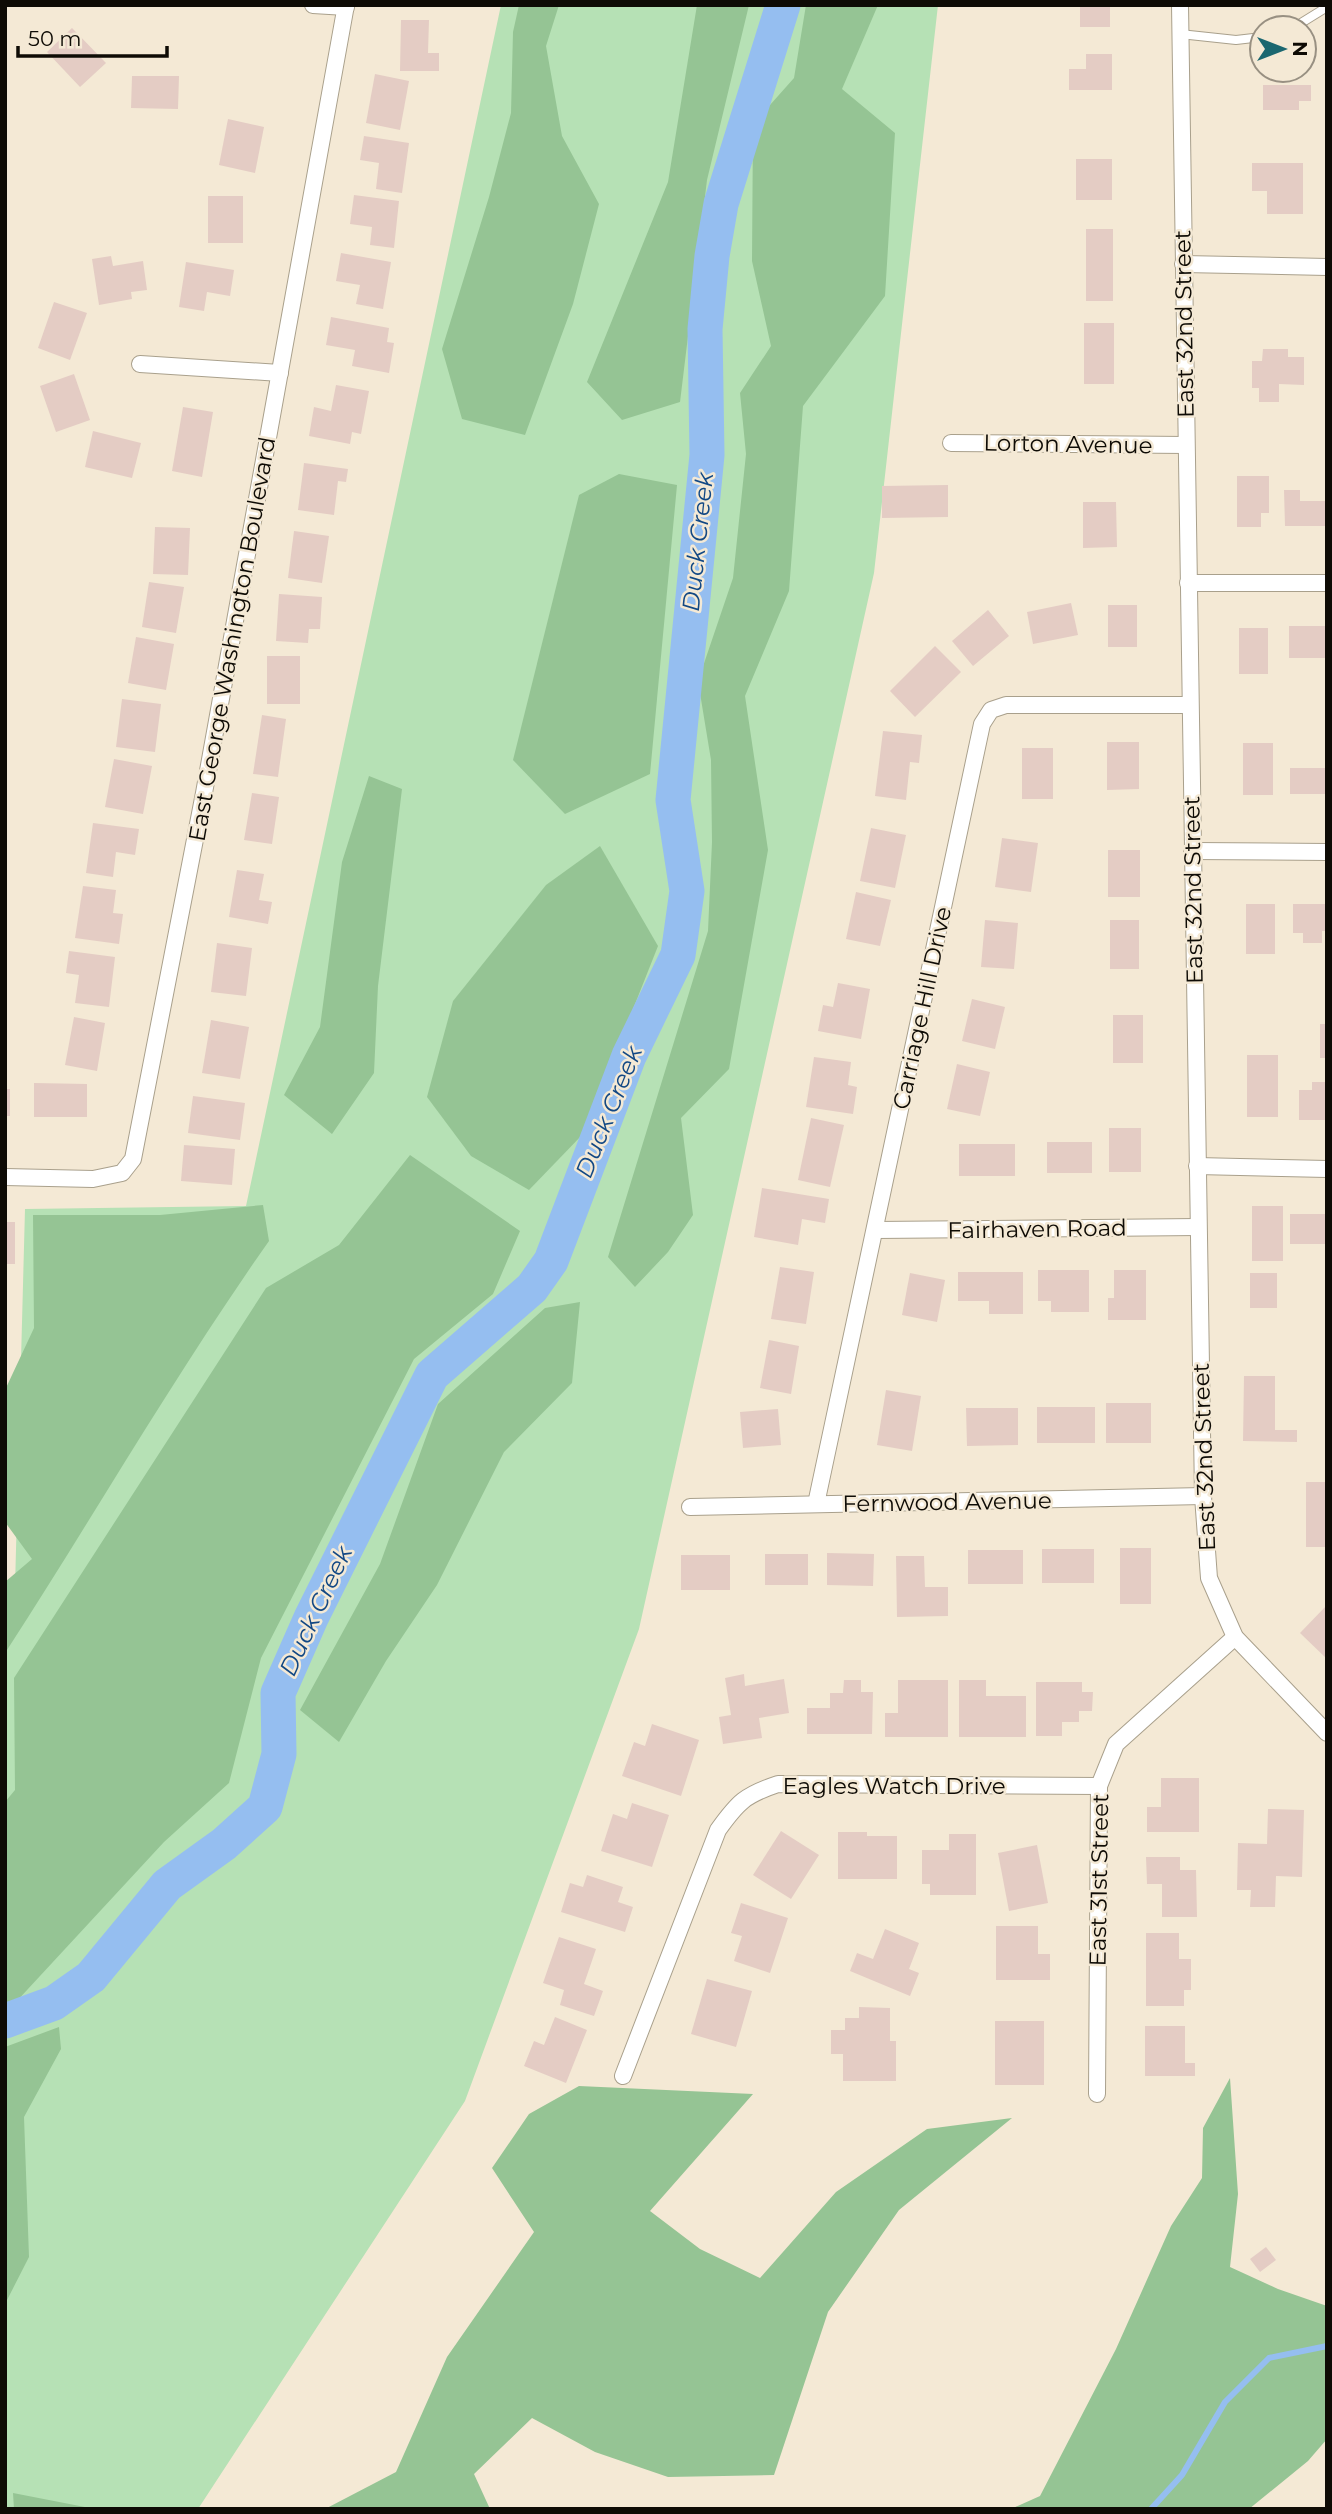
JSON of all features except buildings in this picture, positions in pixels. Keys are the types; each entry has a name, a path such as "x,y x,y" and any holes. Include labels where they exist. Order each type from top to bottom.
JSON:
{"street":[{"path":"313,5 346,6"},
{"name":"East 32nd Street","path":"1180,5 1198,1227 1203,1496 1209,1578 1235,1637 1327,1733"},
{"name":"East George Washington Boulevard","path":"5,1177 93,1179 122,1173 133,1159 204,793 346,6"},
{"path":"1183,264 1327,267"},
{"path":"140,364 280,373"},
{"name":"Lorton Avenue","path":"951,443 1186,445"},
{"path":"1188,583 1327,583"},
{"name":"Carriage Hill Drive","path":"816,1504 982,724 991,710 1006,705 1190,705"},
{"path":"1192,851 1327,852"},
{"path":"1198,1166 1327,1169"},
{"name":"Fairhaven Road","path":"876,1230 1198,1227"},
{"name":"Fernwood Avenue","path":"690,1507 1203,1496"},
{"name":"East 31st Street","path":"1097,2094 1099,1786 1116,1744 1235,1637"},
{"name":"Eagles Watch Drive","path":"623,2076 718,1830 736,1806 755,1792 778,1784 1099,1786"}],"lane":[{"path":"1180,34 1236,40 1248,39"}],"green space":[{"path":"501,5 938,5 874,573 639,1629 465,2101 198,2509 11,2509 5,2506 5,1625 14,1625 25,1209 246,1206"},
{"path":"519,5 559,5 546,46 562,136 599,204 573,304 525,435 462,419 442,349 489,197 511,113 513,32"},
{"path":"697,5 749,5 707,180 680,402 622,420 587,382 668,182"},
{"path":"806,5 878,5 842,89 895,133 885,296 803,406 789,591 745,696 768,850 729,1069 681,1118 693,1215 668,1252 635,1287 608,1257 708,931 712,842 711,760 698,681 733,578 746,454 740,393 771,346 752,261 753,124 794,78"},
{"path":"619,474 677,485 650,774 565,814 513,760 579,495"},
{"path":"369,776 402,789 378,986 374,1073 332,1134 284,1095 320,1027 342,862"},
{"path":"600,846 658,946 584,1133 529,1190 471,1156 427,1097 453,1001 546,885"},
{"path":"410,1155 520,1231 493,1294 414,1359 261,1658 229,1783 164,1842 15,2003 5,2004 5,1802 15,1790 14,1678 266,1288 339,1245"},
{"path":"263,1205 269,1241 201,1341 40,1599 7,1650 5,1649 5,1582 32,1559 5,1522 5,1390 34,1328 33,1215 160,1215"},
{"path":"580,1302 572,1383 504,1452 437,1585 386,1661 339,1742 300,1710 380,1564 438,1404 545,1308"},
{"path":"59,2027 61,2049 24,2117 29,2257 5,2304 5,2047"},
{"path":"1230,2078 1238,2194 1230,2267 1278,2289 1327,2306 1327,2439 1308,2461 1249,2509 1011,2509 1040,2496 1116,2349 1171,2226 1202,2178 1203,2128"},
{"path":"579,2086 753,2094 650,2211 700,2249 760,2278 836,2192 927,2129 1012,2118 899,2210 828,2312 774,2475 668,2477 595,2452 532,2418 474,2474 490,2509 325,2509 396,2472 447,2357 534,2232 492,2168 529,2114"},
{"path":"13,2493 95,2509 14,2509"}],"waterway":[{"name":"Duck Creek","path":"5,2021 54,2003 91,1977 167,1885 224,1844 265,1807 279,1754 278,1693 311,1618 432,1375 532,1288 551,1261 629,1056 678,955 687,891 673,800 707,455 705,329 712,256 721,204 783,5"},
{"path":"1151,2509 1182,2475 1225,2402 1269,2358 1327,2346"}]}
